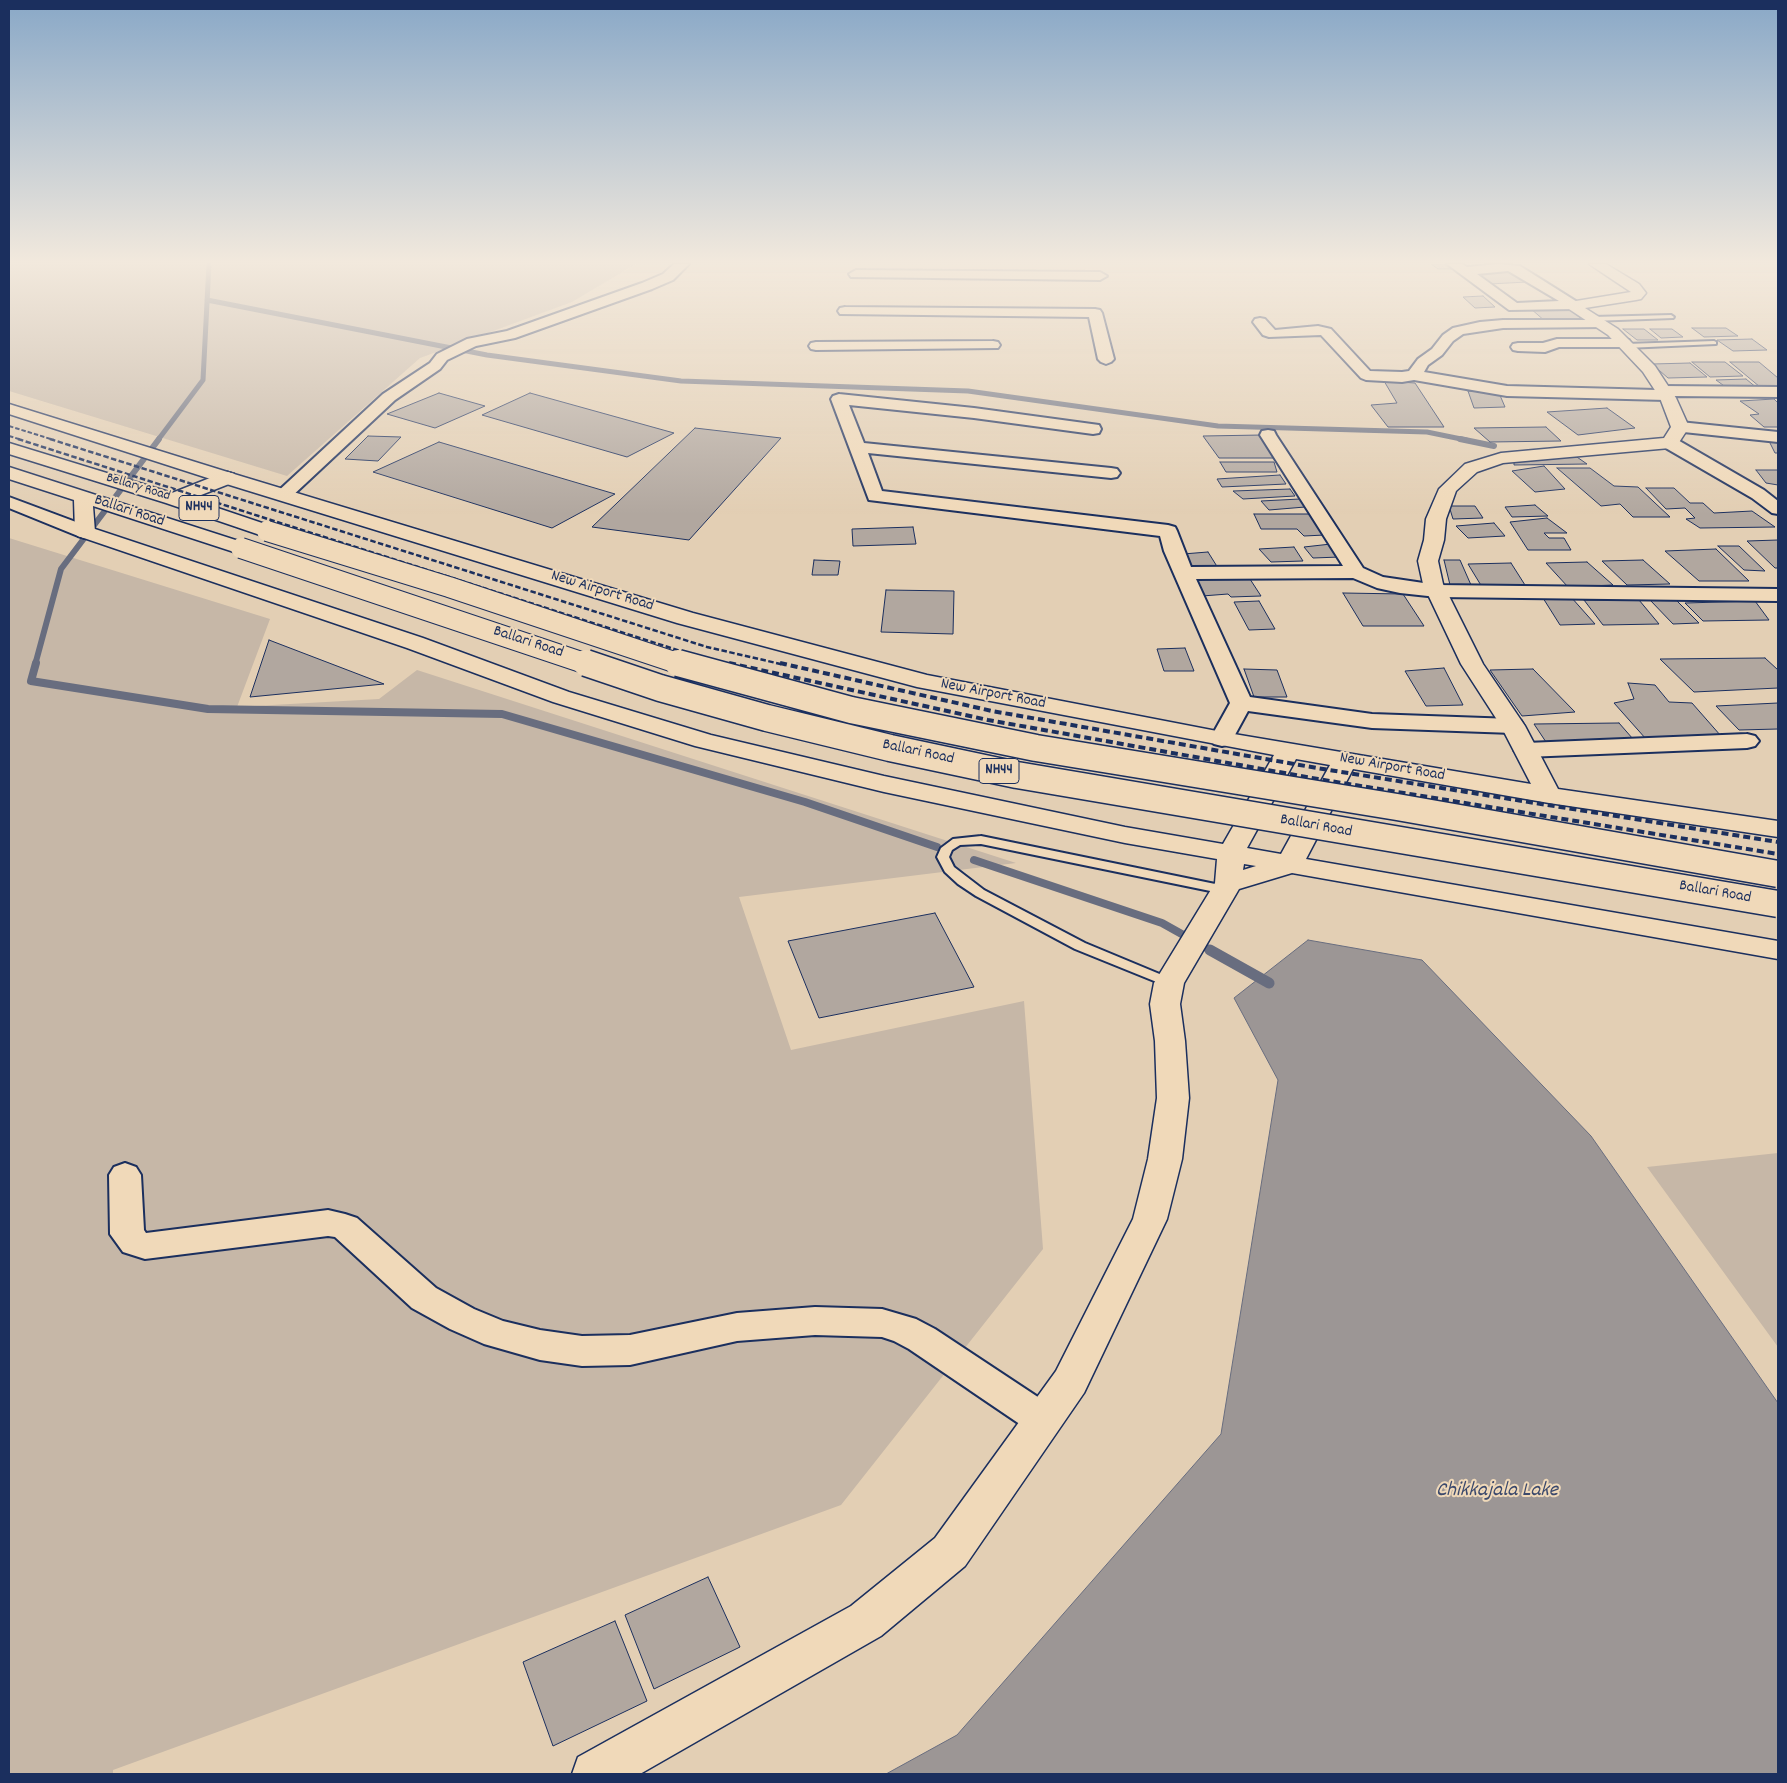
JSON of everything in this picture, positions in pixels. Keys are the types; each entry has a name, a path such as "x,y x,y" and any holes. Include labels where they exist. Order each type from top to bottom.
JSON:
{"main road":[{"path":"1549,795 1513,726 1472,664 1433,584 1428,561 1434,540 1436,519 1448,489 1471,468 1501,458 1675,435 1664,393 1649,369 1628,347"},
{"name":"New Airport Road","path":"9,409 227,478 685,618 925,682 1222,739 1549,795 1778,829"},
{"name":"Bellary Road","path":"9,448 173,499 267,531"},
{"name":"Bellary Road","path":"9,473 100,502"},
{"path":"173,499 227,478"},
{"path":"100,502 89,533 405,640 561,696 704,741 884,784 1125,835 1778,950"},
{"name":"Ballari Road","path":"100,502 660,688 767,718 890,748 1132,796 1778,904"},
{"name":"Ballari Road","path":"267,531 449,587 677,663 852,710 1036,748 1397,807 1778,874"},
{"path":"595,1774 866,1621 950,1552 1070,1382 1150,1218 1165,1159 1173,1098 1170,1041 1165,1004 1169,983 1227,886 1231,853 1289,750"},
{"path":"1227,886 1289,865 1345,760"}],"street":[{"path":"284,494 389,397 435,366 442,357 462,347"},
{"path":"870,347 994,350 994,347"},
{"path":"1103,347 1106,359"},
{"path":"1340,347 1366,375 1402,377 1414,375 1507,391 1778,392"},
{"path":"1414,375 1423,362 1441,347"},
{"path":"1524,347 1547,347"},
{"path":"1093,429 974,413 839,400 875,496 1168,531 1184,573 1241,703"},
{"path":"1268,435 1356,572"},
{"path":"1675,435 1778,437"},
{"path":"1675,435 1778,509"},
{"path":"857,447 1111,473"},
{"path":"9,502 89,533"},
{"path":"1184,573 1356,572 1377,582 1400,587 1437,591 1778,595"},
{"path":"1222,739 1241,703"},
{"path":"1241,703 1372,721 1513,726"},
{"path":"1526,750 1747,741"},
{"path":"125,1175 128,1234 135,1243 146,1246 328,1223 345,1227 424,1298 462,1319 497,1334 540,1346 582,1351 630,1350 737,1327 815,1321 882,1323 904,1328 1043,1420"}],"lane":[{"path":"1169,983 1080,946 980,893 962,881 949,869 943,857 947,848 957,842 981,840 1227,886"}],"shaded area":[{"path":"9,347 449,347 420,358 287,476 9,391"},
{"path":"9,538 270,619 237,707 379,699 417,670 1016,863 739,897 791,1050 1024,1001 1043,1249 841,1505 113,1770 113,1774 9,1774"},
{"path":"1778,1153 1778,1347 1647,1167"}],"water":[{"name":"Chikkajala Lake","path":"1308,940 1422,960 1591,1136 1778,1403 1778,1774 886,1774 957,1735 1221,1434 1278,1080 1234,998"}],"building":[{"path":"1727,347 1763,347 1767,350 1733,351"},
{"path":"1692,362 1725,362 1743,376 1710,377"},
{"path":"1730,362 1759,362 1778,378 1778,387 1760,387"},
{"path":"1690,363 1707,377 1668,378 1652,364"},
{"path":"1746,379 1757,388 1727,388 1716,380"},
{"path":"1384,381 1415,383 1444,427 1388,427 1371,405 1397,403"},
{"path":"1468,391 1499,393 1505,407 1474,408"},
{"path":"439,393 485,406 435,428 387,414"},
{"path":"530,393 674,433 627,457 482,415"},
{"path":"1774,399 1778,403 1778,427 1764,427 1750,415 1759,414 1740,401"},
{"path":"1607,408 1635,428 1578,435 1547,412"},
{"path":"1546,427 1561,441 1490,442 1474,428"},
{"path":"695,428 781,438 689,540 592,527"},
{"path":"1262,435 1275,458 1219,458 1203,436"},
{"path":"368,436 401,437 378,461 345,459"},
{"path":"1768,439 1778,440 1778,453 1775,453"},
{"path":"439,442 615,494 552,528 373,472"},
{"path":"1574,455 1587,464 1514,465 1514,461"},
{"path":"1220,462 1274,462 1277,472 1226,472"},
{"path":"1544,466 1565,489 1535,492 1512,471"},
{"path":"1557,468 1590,468 1614,486 1638,487 1670,517 1633,517 1620,504 1601,506"},
{"path":"1756,470 1778,470 1778,485 1766,483"},
{"path":"1280,475 1286,484 1222,487 1217,479"},
{"path":"1646,488 1674,488 1690,503 1703,503 1714,513 1752,511 1775,527 1700,528 1686,519 1695,518 1685,508 1666,509"},
{"path":"1290,489 1295,496 1243,499 1233,491"},
{"path":"1300,499 1305,507 1269,510 1261,501"},
{"path":"1535,505 1548,516 1512,517 1505,507"},
{"path":"1449,506 1475,506 1483,518 1453,519"},
{"path":"1254,514 1312,514 1325,535 1304,536 1297,529 1261,529"},
{"path":"1547,518 1567,533 1544,533 1549,538 1564,538 1571,550 1528,550 1510,522"},
{"path":"1494,523 1505,536 1468,538 1456,526"},
{"path":"913,527 916,544 853,546 852,529"},
{"path":"1778,540 1778,568 1775,568 1747,541"},
{"path":"1331,544 1340,557 1313,558 1304,547"},
{"path":"1718,546 1739,546 1765,571 1744,570"},
{"path":"1294,547 1303,561 1271,562 1259,549"},
{"path":"1716,549 1749,581 1699,581 1665,551"},
{"path":"1208,552 1218,568 1191,568 1183,554"},
{"path":"814,560 840,561 838,575 812,575"},
{"path":"1444,560 1460,560 1471,585 1450,585"},
{"path":"1643,560 1670,584 1627,585 1602,561"},
{"path":"1587,562 1613,585 1568,587 1546,563"},
{"path":"1511,563 1525,585 1482,587 1468,564"},
{"path":"1248,576 1261,596 1231,597 1228,594 1202,596 1194,577"},
{"path":"886,590 954,591 953,634 881,632"},
{"path":"1343,593 1403,594 1424,626 1363,626"},
{"path":"1571,597 1595,624 1560,625 1543,598"},
{"path":"1675,599 1699,623 1673,624 1650,600"},
{"path":"1584,600 1639,600 1659,624 1603,625"},
{"path":"1259,601 1275,629 1249,630 1234,602"},
{"path":"1755,601 1769,620 1703,621 1685,603"},
{"path":"269,640 384,684 250,697"},
{"path":"1185,648 1194,671 1164,671 1157,649"},
{"path":"1765,658 1778,670 1778,688 1694,692 1660,659"},
{"path":"1444,668 1463,705 1426,706 1405,671"},
{"path":"1244,669 1277,670 1287,697 1254,697"},
{"path":"1533,669 1575,712 1522,716 1490,670"},
{"path":"1628,683 1655,685 1669,702 1692,703 1721,736 1646,739 1614,703 1634,699"},
{"path":"1778,703 1778,729 1739,730 1716,706"},
{"path":"1619,723 1633,739 1546,742 1534,724"},
{"path":"935,913 974,987 819,1018 788,941"},
{"path":"708,1577 740,1647 654,1689 625,1615"},
{"path":"615,1621 647,1701 553,1746 523,1662"}],"waterway":[{"path":"158,440 203,380 205,347"},
{"path":"447,347 487,355 681,381 968,391 1218,426 1427,432 1466,440"},
{"path":"35,665 61,569 159,439"},
{"path":"1460,439 1494,446"},
{"path":"36,663 31,681 208,709 502,714 805,802 937,847"},
{"path":"974,860 1162,923 1212,951"},
{"path":"1210,950 1269,983"}],"railway":[{"path":"9,426 54,440"},
{"path":"9,436 22,440"},
{"path":"18,439 696,656 735,665"},
{"path":"50,439 707,647 785,665"},
{"path":"729,663 988,720 1318,779 1778,854"},
{"path":"780,663 992,711 1317,768 1778,842"}]}
